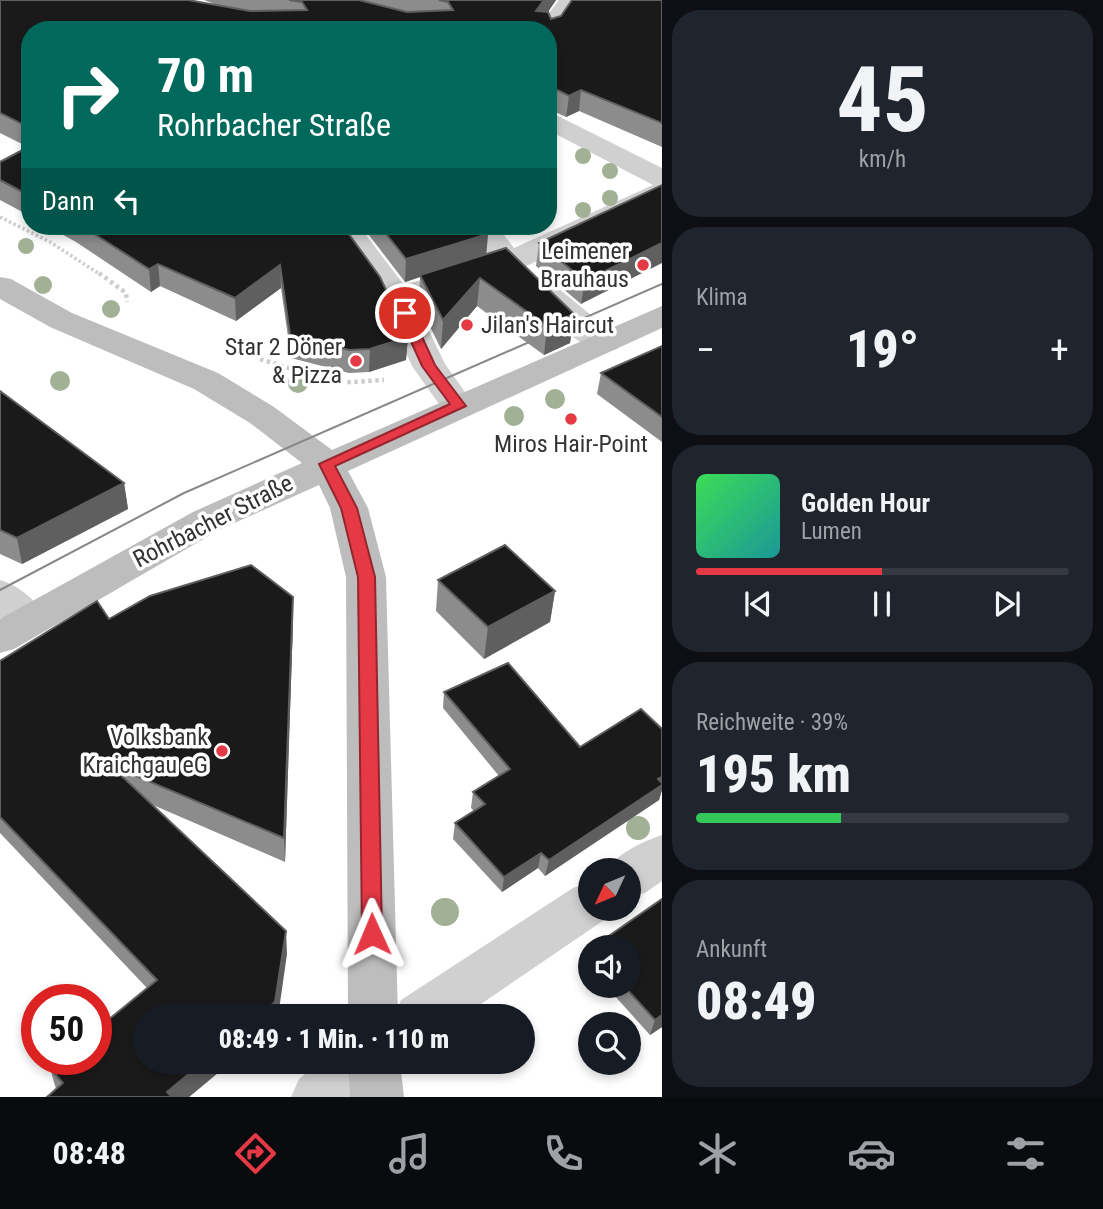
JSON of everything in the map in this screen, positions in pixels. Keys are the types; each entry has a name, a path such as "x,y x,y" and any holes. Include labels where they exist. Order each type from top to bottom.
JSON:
{"main road":[{"path":"0,286 61,320 206,382 262,415 326,464 349,508 366,577 373,1004"},
{"name":"Rohrbacher Straße","path":"10,617 326,464 662,316"},
{"path":"375,1074 377,1097"}],"street":[{"path":"555,21 571,0"},
{"path":"557,124 662,179"},
{"path":"397,298 509,262 662,192"},
{"path":"351,235 397,298 429,366 458,406"},
{"path":"489,235 509,262 576,322 605,342"},
{"path":"641,869 662,855"},
{"path":"438,1004 578,911"},
{"path":"318,1097 345,1074"}],"path":[{"path":"0,217 21,227"},
{"path":"37,235 57,245 126,293 127,308"},
{"path":"252,356 337,383 382,381 429,366"}],"building":[{"path":"0,0 188,0 250,11 307,10 302,2 289,0 359,0 407,12 453,10 448,2 439,0 544,0 536,11 548,12 551,19 561,16 572,0 662,0 662,123 581,90 569,96 557,90 557,21 21,21 21,124 0,113"},
{"path":"21,151 21,191 0,180 0,162"},
{"path":"662,185 662,243 585,281 539,243"},
{"path":"96,235 350,235 380,277 408,337 370,349 349,350 290,335 280,265 235,298 158,264 149,269"},
{"path":"387,235 485,235 406,259"},
{"path":"506,248 574,314 547,326 480,278 443,320 420,275"},
{"path":"662,346 662,417 601,373"},
{"path":"0,391 124,483 17,538 0,530"},
{"path":"505,545 555,591 488,627 438,580"},
{"path":"251,565 293,597 284,838 110,765 286,931 275,1002 133,1004 133,1074 189,1074 167,1092 172,1097 47,1097 63,1083 56,1075 112,1075 112,1017 157,980 0,817 0,661 97,601 109,619 150,596"},
{"path":"508,663 580,747 641,709 662,729 662,777 658,779 662,785 549,860 541,853 504,877 455,823 485,804 473,792 510,769 444,692"},
{"path":"662,899 662,1015 655,1020 635,998 641,998 641,935 610,935 630,921 641,921 641,914"}],"tram line":[{"path":"0,590 184,493 662,284"}],"place":[{"name":"Leimener Brauhaus","path":"643,265"},
{"name":"Jilan's Haircut","path":"467,325"},
{"name":"Star 2 Döner & Pizza","path":"356,361"},
{"name":"Miros Hair-Point","path":"571,419"},
{"name":"Volksbank Kraichgau eG","path":"222,751"}],"route":[{"path":"372,934 366,577 349,508 326,464 458,406 429,366 405,313"}]}
